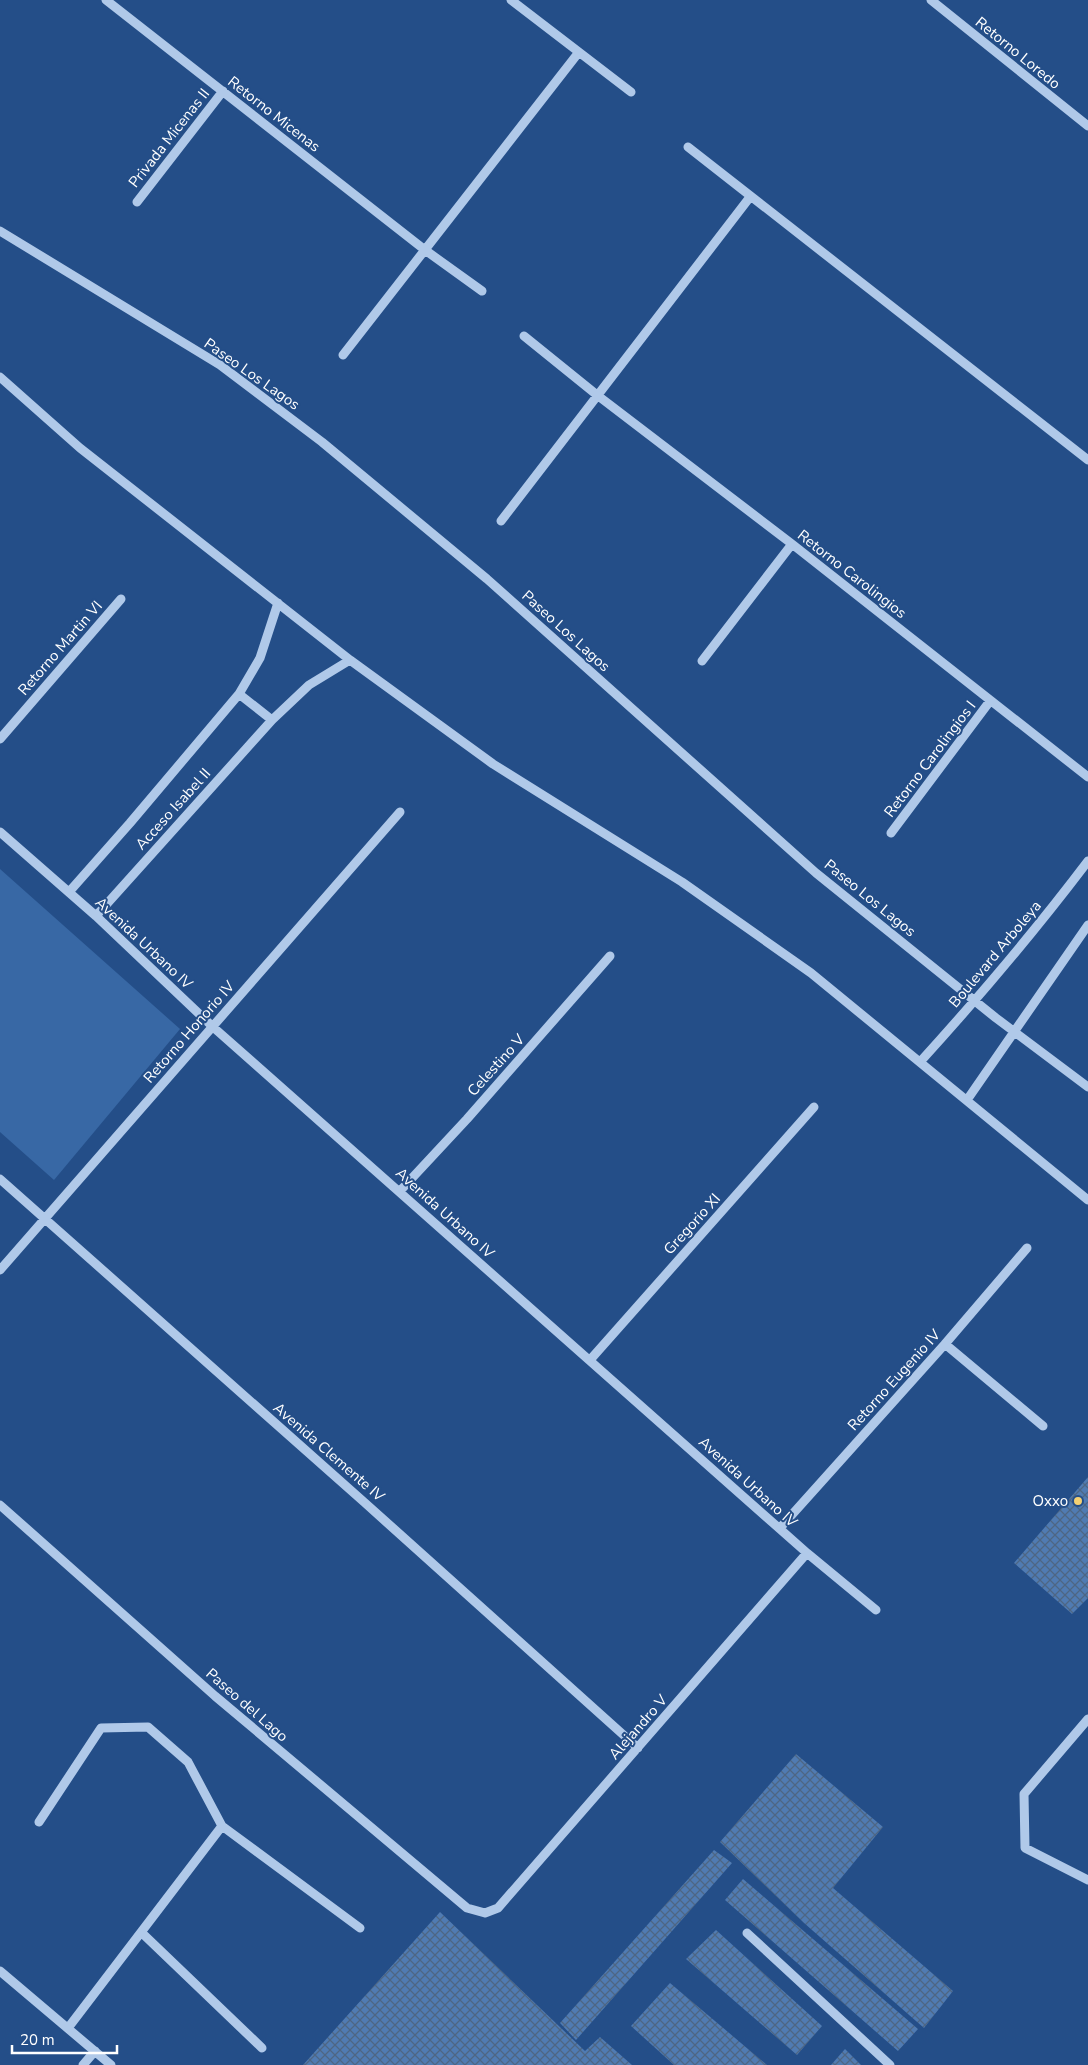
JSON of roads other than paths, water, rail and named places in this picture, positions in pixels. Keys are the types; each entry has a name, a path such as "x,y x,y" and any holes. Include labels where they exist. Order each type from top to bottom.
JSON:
{"street":[{"name":"Retorno Micenas","path":"106,0 425,250 482,291"},
{"path":"511,0 632,92"},
{"name":"Retorno Loredo","path":"931,0 1088,126"},
{"path":"343,355 579,52"},
{"name":"Privada Micenas II","path":"138,202 222,91"},
{"path":"688,147 1088,460"},
{"path":"501,521 750,197"},
{"name":"Paseo Los Lagos","path":"0,231 220,365 322,442 487,579 816,872 975,1002 1088,1087"},
{"name":"Retorno Carolingios","path":"524,336 597,395 792,544 1088,777"},
{"path":"0,377 80,448 350,660 493,764 682,882 811,973 1088,1200"},
{"path":"702,661 792,544"},
{"name":"Retorno Martin VI","path":"0,739 121,599"},
{"name":"Acceso Isabel II","path":"69,892 239,694 260,658 278,603"},
{"name":"Acceso Isabel II","path":"96,916 272,720 309,685 350,660"},
{"path":"239,694 272,720"},
{"name":"Retorno Carolingios I","path":"891,833 990,701"},
{"name":"Retorno Honorio IV","path":"0,1270 400,812"},
{"name":"Avenida Urbano IV","path":"0,832 96,916 213,1027 808,1553 876,1610"},
{"name":"Boulevard Arboleya","path":"920,1062 975,1002 1088,861"},
{"path":"967,1100 1088,925"},
{"name":"Celestino V","path":"400,1191 474,1112 610,956"},
{"name":"Gregorio XI","path":"590,1360 814,1107"},
{"name":"Avenida Clemente IV","path":"0,1179 638,1748"},
{"name":"Retorno Eugenio IV","path":"780,1528 945,1344 1027,1248"},
{"path":"945,1344 1043,1426"},
{"name":"Paseo del Lago","path":"0,1505 215,1696 363,1821 467,1908 485,1913"},
{"name":"Alejandro V","path":"485,1913 498,1908 808,1553"},
{"path":"1088,1719 1024,1794 1025,1848 1088,1880"},
{"path":"39,1822 100,1728 148,1727 188,1762 222,1826 360,1928"},
{"path":"68,2028 222,1826"},
{"path":"142,1932 262,2048"},
{"path":"747,1933 890,2065"},
{"path":"0,1971 111,2065"},
{"path":"83,2065 95,2051"}],"place":[{"name":"Oxxo","path":"1078,1501"}]}
